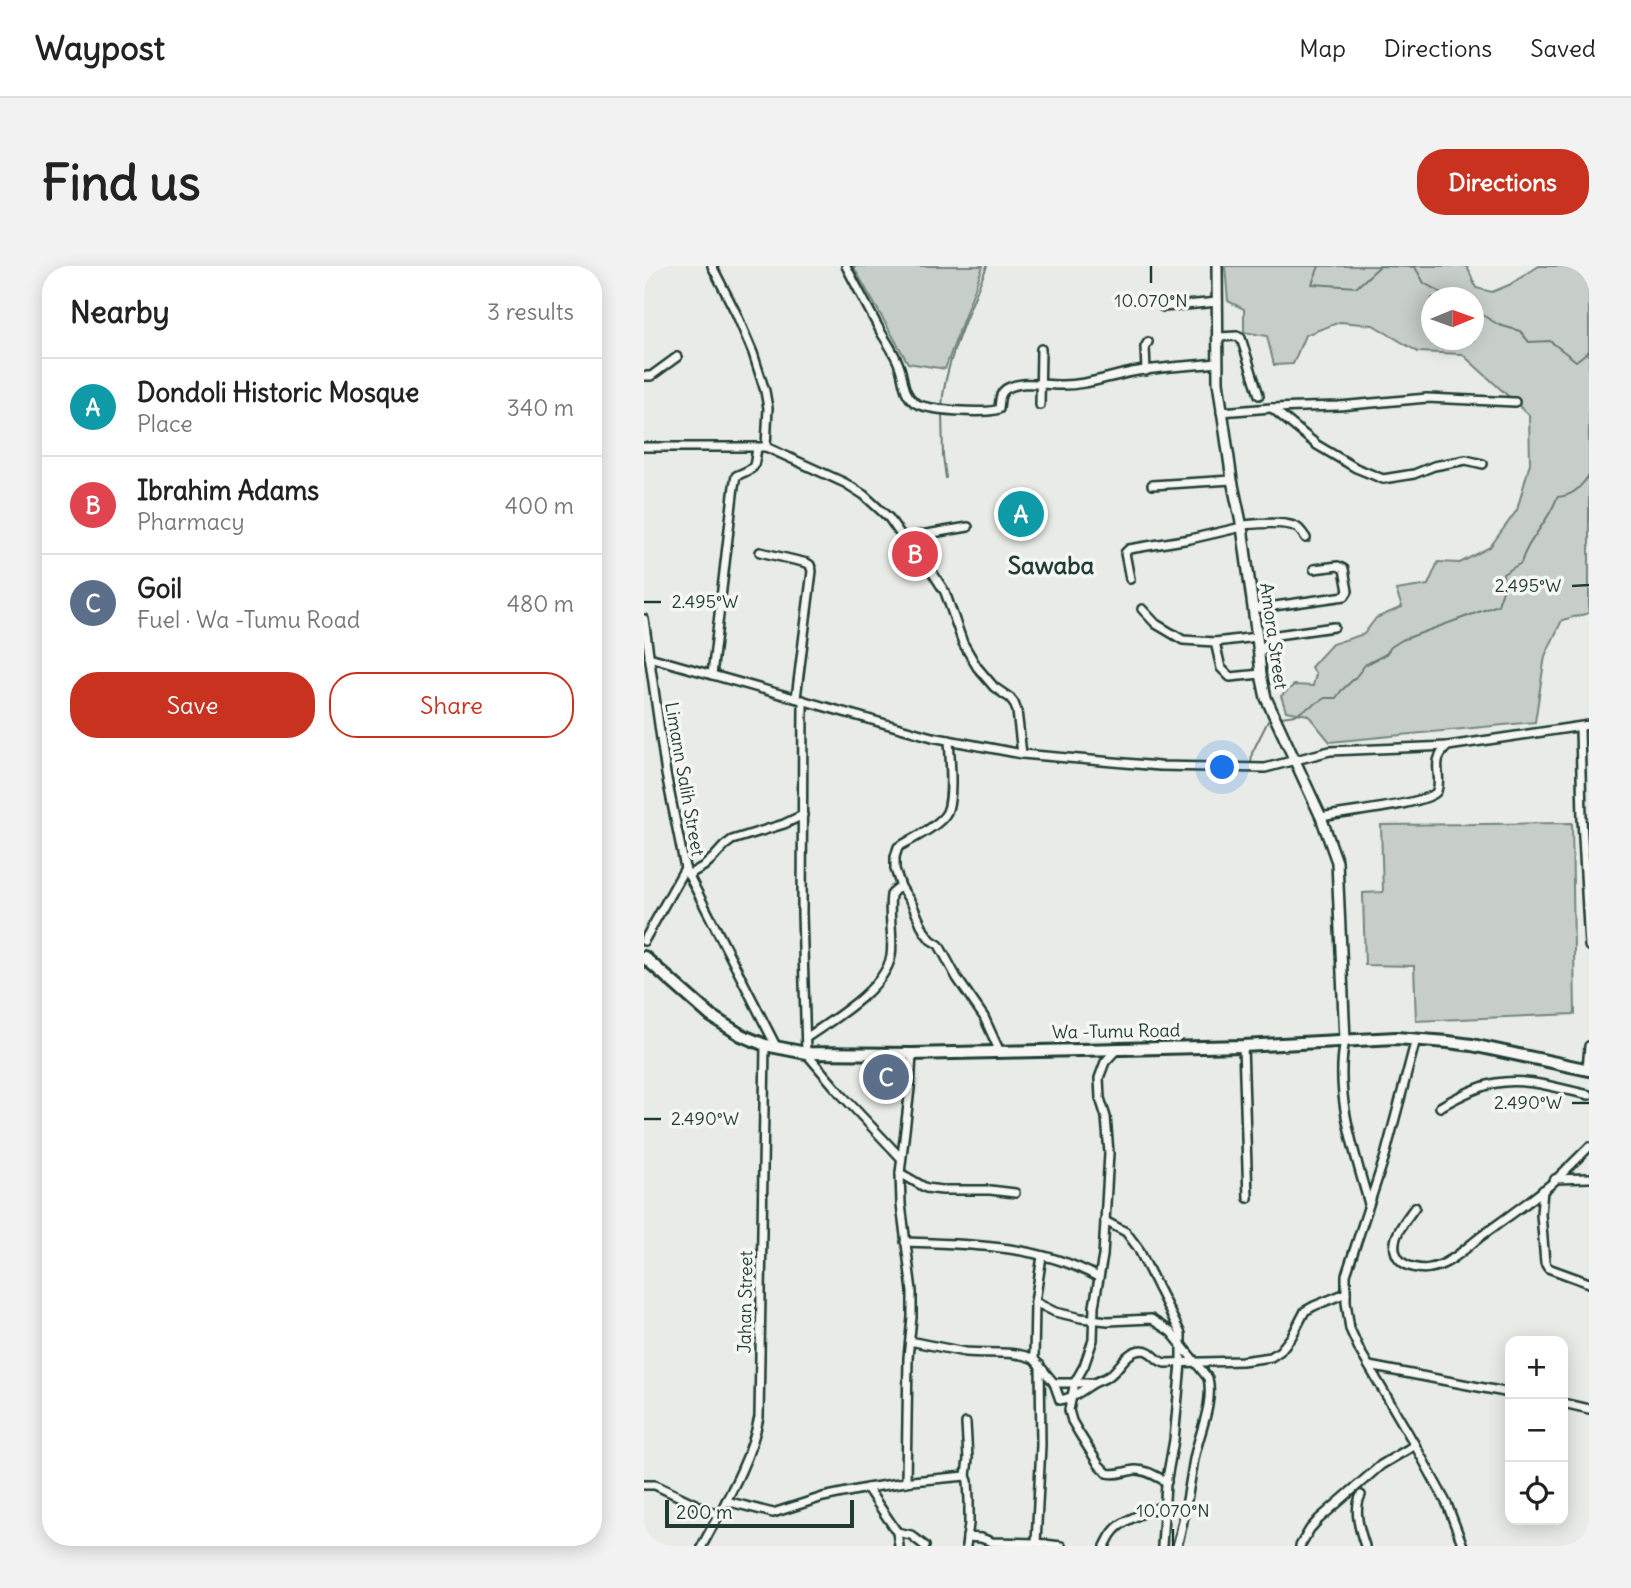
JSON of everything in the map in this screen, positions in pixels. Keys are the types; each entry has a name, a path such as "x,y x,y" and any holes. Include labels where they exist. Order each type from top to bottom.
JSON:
{"highway":[{"path":"644,944 644,954"},
{"name":"Wa -Tumu Road","path":"644,954 711,1016 741,1035 765,1045 806,1053 1000,1052 1416,1039 1481,1047 1588,1070"}],"street":[{"path":"712,266 753,353 765,391 768,408 766,447"},
{"path":"846,266 895,355 908,396 916,404 925,407 990,412 999,409 1004,390 1020,385 1082,384 1146,370 1218,363"},
{"name":"Amora Street","path":"1217,266 1218,382 1221,412 1242,526 1261,674 1266,698 1321,817 1337,862 1345,1040"},
{"path":"1163,307 1218,302"},
{"path":"1218,337 1241,338 1259,395"},
{"path":"1146,370 1145,347 1148,342"},
{"path":"1040,405 1041,349"},
{"path":"644,376 650,376 677,357"},
{"path":"1221,412 1427,398 1515,401"},
{"path":"1271,408 1317,445 1356,468 1383,479 1466,460 1483,464"},
{"path":"644,447 766,447 845,483 864,495 889,518 903,538 925,561 945,592 963,643 977,667 994,687 1014,703 1022,754"},
{"path":"712,674 734,485 736,476 752,470 757,447"},
{"path":"1152,485 1232,480"},
{"path":"1130,579 1125,553 1129,549 1190,539 1242,526 1272,524 1293,526 1306,538"},
{"path":"903,538 968,527"},
{"path":"760,552 807,563 812,571 800,699 806,1053 901,1158"},
{"path":"1253,609 1345,596 1348,591 1343,569 1338,566 1314,569"},
{"path":"1142,610 1156,624 1183,640 1215,642 1257,637"},
{"name":"Limann Salih Street","path":"644,619 666,774 686,871 777,1048"},
{"path":"1259,654 1277,635 1334,627"},
{"path":"1215,642 1221,668 1230,677 1261,674"},
{"path":"649,657 932,737 1022,754 1159,766 1265,768 1330,751 1448,746 1589,725"},
{"path":"1580,727 1589,946"},
{"path":"949,740 951,782 946,814 934,825 898,847 895,869 901,887 925,931 939,946 984,1017 1000,1052"},
{"path":"1321,817 1387,807 1433,796 1437,790 1437,764 1441,752 1448,746"},
{"path":"644,944 686,871 704,866 732,840 784,824 803,815"},
{"path":"806,1038 862,999 883,974 891,957 891,895 901,887"},
{"path":"1416,1039 1385,1156 1346,1275 1346,1302 1350,1329 1447,1504 1463,1546"},
{"path":"1345,1040 1341,1081 1345,1115 1370,1204"},
{"name":"Jahan Street","path":"702,1546 756,1435 759,1417 765,1045"},
{"path":"1242,1046 1248,1198"},
{"path":"1588,1070 1589,1046"},
{"path":"1118,1048 1105,1062 1099,1078 1109,1153 1103,1256 1098,1277 1093,1340 1075,1382 1069,1410 1088,1448 1107,1473 1121,1474 1138,1470 1167,1482"},
{"path":"906,1482 912,1291 901,1204 900,1173 912,1054"},
{"path":"1440,1107 1464,1094 1494,1083 1528,1083 1589,1095"},
{"path":"1415,1207 1395,1238 1395,1251 1405,1264 1431,1268 1460,1253 1555,1180 1589,1147"},
{"path":"900,1173 926,1188 1015,1193"},
{"path":"1555,1180 1589,1178"},
{"path":"1542,1190 1545,1263 1548,1268 1589,1283"},
{"path":"1105,1221 1126,1232 1138,1248 1181,1334 1181,1363 1162,1546"},
{"path":"905,1242 1016,1249 1079,1267 1098,1277"},
{"path":"1036,1543 1041,1445 1035,1301 1042,1256"},
{"path":"910,1341 968,1352 1012,1354 1037,1362 1054,1383 1060,1400 1072,1397 1109,1376 1132,1352 1147,1350 1160,1363 1242,1361 1270,1357 1280,1351 1292,1336 1305,1311 1346,1293"},
{"path":"1035,1301 1055,1312 1093,1319 1151,1320 1171,1332 1208,1378 1210,1387 1205,1416 1177,1546"},
{"path":"1369,1366 1505,1391"},
{"path":"1054,1383 1093,1383"},
{"path":"1568,1405 1589,1409"},
{"path":"966,1423 969,1500 966,1546"},
{"path":"1300,1546 1319,1519 1381,1465 1415,1445"},
{"path":"726,1501 773,1513 823,1497 867,1488 966,1476"},
{"path":"644,1485 655,1485 718,1515"},
{"path":"867,1488 897,1532 899,1546"},
{"path":"1362,1495 1358,1501 1358,1525 1365,1546"},
{"path":"1105,1546 1113,1531 1120,1525 1165,1506"},
{"path":"897,1532 911,1535 925,1546"},
{"path":"967,1537 992,1542 1061,1546"}],"shaded area":[{"path":"853,266 983,266 945,369 908,363"},
{"path":"1225,266 1467,266 1476,287 1421,287 1421,350 1484,350 1484,290 1492,292 1509,285 1539,266 1589,266 1589,613 1562,620 1545,656 1535,722 1330,742 1308,715 1286,711 1281,696 1294,685 1313,686 1316,674 1311,667 1332,644 1364,634 1376,618 1402,607 1396,590 1428,585 1438,562 1460,563 1490,547 1517,510 1530,463 1529,415 1462,354 1418,352 1373,325 1340,322 1305,335 1293,364 1274,365 1267,336 1244,332 1244,309 1228,301"},
{"path":"1572,823 1575,1014 1416,1021 1414,966 1365,965 1363,893 1383,892 1381,825"}],"waterway":[{"path":"942,407 953,354 987,266"},
{"path":"1319,266 1312,284 1357,287 1380,266 1415,267 1424,283 1431,287"},
{"path":"1484,316 1499,325 1520,331 1529,342 1550,341 1576,361 1589,351"},
{"path":"942,413 946,478"},
{"path":"1281,717 1295,715 1325,698 1336,698 1365,665 1386,654 1402,640 1498,605 1504,587 1503,574 1521,563 1557,497 1576,490 1589,475"},
{"path":"1251,764 1252,753 1268,721"}],"place":[{"name":"Dondoli Historic Mosque","path":"1021,514"},
{"name":"Ibrahim Adams","path":"915,554"},
{"name":"Goil","path":"886,1077"}],"district":[{"name":"Sawaba","path":"1051,565"}]}
